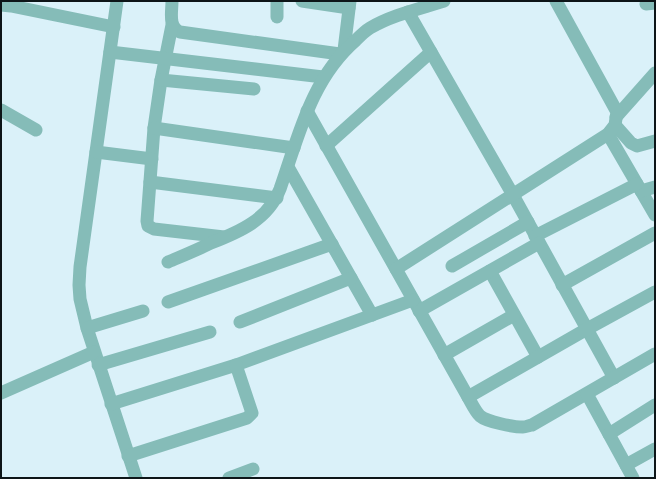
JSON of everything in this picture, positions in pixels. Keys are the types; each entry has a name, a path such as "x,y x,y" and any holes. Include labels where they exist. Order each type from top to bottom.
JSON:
{"street":[{"path":"117,1 80,267 79,285 80,299 96,359 136,478"},
{"path":"172,1 172,25 161,80 154,128 146,221 148,226 154,229 226,237"},
{"path":"277,1 277,17"},
{"path":"302,1 349,4 342,52"},
{"path":"168,262 242,230 263,215 276,198 307,111 323,77 342,52 369,28 393,17 444,1"},
{"path":"556,1 617,112 613,125 639,188 655,215"},
{"path":"1,5 25,4 114,27"},
{"path":"408,12 528,222 614,378"},
{"path":"172,25 175,30 180,32 342,52"},
{"path":"110,52 323,77"},
{"path":"326,146 431,52"},
{"path":"396,269 512,195 613,125 655,73"},
{"path":"161,80 254,89"},
{"path":"1,110 36,130"},
{"path":"307,111 468,397 477,412 482,417 488,420 524,427 532,425 655,354"},
{"path":"1,121 15,118"},
{"path":"613,125 631,143 637,146 655,141"},
{"path":"154,128 294,148"},
{"path":"96,152 152,159"},
{"path":"288,167 372,315"},
{"path":"150,182 276,198"},
{"path":"111,404 236,365 372,315 416,306 490,271 537,239 639,188 655,187"},
{"path":"452,266 528,222"},
{"path":"562,285 655,233"},
{"path":"168,302 332,244"},
{"path":"490,271 538,357"},
{"path":"240,322 351,278"},
{"path":"468,397 655,292"},
{"path":"87,328 143,311"},
{"path":"444,355 514,315"},
{"path":"1,394 96,359 210,332"},
{"path":"128,456 247,418 252,413 236,365"},
{"path":"587,394 633,478"},
{"path":"609,434 655,405"},
{"path":"626,465 655,449"},
{"path":"229,478 253,469"}]}
